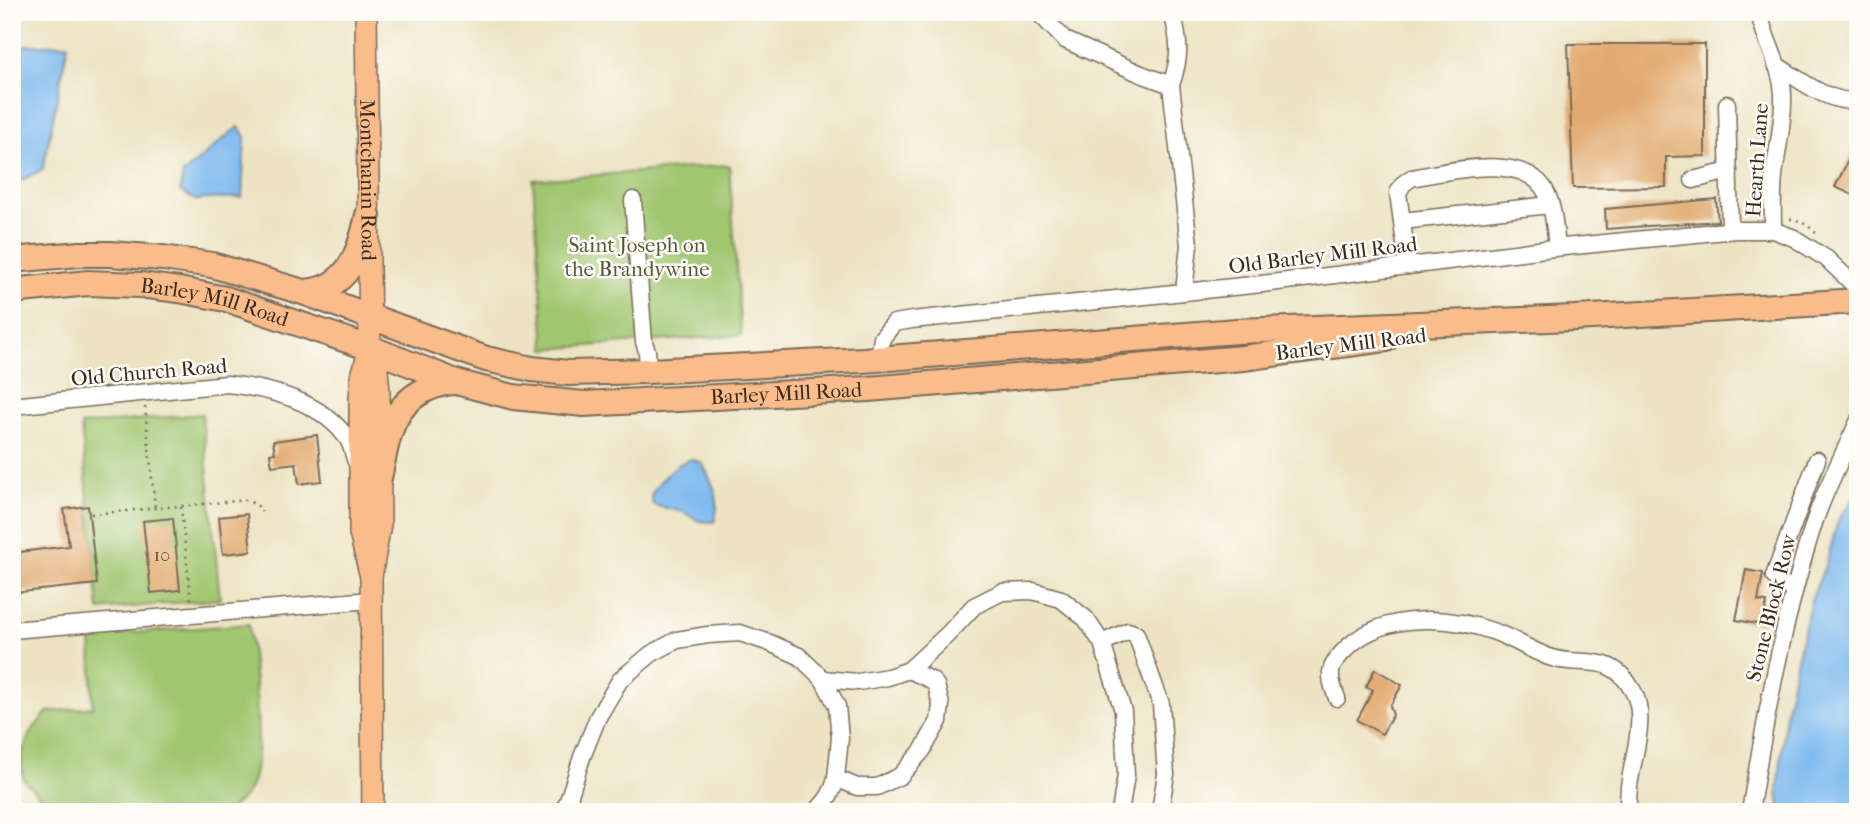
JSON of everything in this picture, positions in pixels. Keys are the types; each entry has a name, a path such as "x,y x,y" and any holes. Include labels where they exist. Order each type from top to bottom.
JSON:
{"highway":[{"path":"303,292 329,286 345,274 358,254 368,215"},
{"name":"Barley Mill Road","path":"12,260 110,254 212,265 303,292 457,350 506,364 568,373 879,358 1237,331 1575,318 1858,301"},
{"name":"Barley Mill Road","path":"12,291 88,283 140,285 226,299 370,348 456,382 513,397 584,404 868,389 1243,358 1575,318"},
{"path":"688,399 735,387 827,383 855,379 868,372 879,358"},
{"path":"370,483 402,406 418,393 433,386 456,382"}],"main road":[{"name":"Montchanin Road","path":"366,12 370,348 379,386 370,483 380,524 371,577 373,812"}],"street":[{"path":"1038,12 1065,40 1171,85"},
{"path":"1172,12 1178,37 1178,64 1171,85 1189,245 1184,292"},
{"name":"Hearth Lane","path":"1759,12 1762,30 1783,92 1783,116 1773,179 1773,230"},
{"path":"1776,65 1821,93 1843,102 1858,101"},
{"path":"1727,104 1730,230"},
{"path":"1408,266 1398,193 1403,184 1411,177 1489,166 1522,171 1541,184 1550,205 1557,247"},
{"path":"1693,180 1729,171"},
{"path":"633,200 648,371"},
{"path":"1402,221 1550,205"},
{"name":"Old Barley Mill Road","path":"879,358 882,338 894,323 1184,292 1557,247 1730,230 1773,230 1794,238 1827,259 1858,292"},
{"name":"Old Church Road","path":"12,406 227,384 272,391 330,419 349,442 357,463 370,483"},
{"name":"Stone Block Row","path":"1750,812 1762,740 1794,589 1816,517 1858,422"},
{"path":"1794,589 1781,584 1774,576 1817,460"},
{"path":"823,678 858,682 909,670 974,606 1002,592 1033,591 1061,599 1086,619 1102,643 1123,711 1126,775 1120,812"},
{"path":"12,630 371,600"},
{"path":"1337,698 1329,681 1331,667 1343,652 1354,641 1367,634 1405,622 1424,620 1471,625 1519,642 1550,657 1591,661 1607,666 1626,681 1633,691 1639,710 1629,783 1628,812"},
{"path":"1102,643 1128,631 1136,634 1149,669 1161,704 1166,774 1160,812"},
{"path":"562,812 598,718 620,680 651,654 677,640 740,633 799,656 823,678 837,706 840,738 834,790 816,812"},
{"path":"836,778 857,787 877,787 900,776 922,751 939,721 941,705 936,685 909,670"}],"path":[{"path":"145,407 155,508"},
{"path":"91,514 247,500 261,508 262,517"},
{"path":"181,506 193,615"}],"green space":[{"name":"Saint Joseph on the Brandywine","path":"729,165 741,335 545,349 533,180"},
{"path":"202,414 220,599 99,610 81,425"},
{"path":"249,624 257,711 257,759 247,793 227,812 54,812 23,779 21,756 30,733 47,712 93,707 91,636"}],"water":[{"path":"68,44 43,169 12,185 12,46"},
{"path":"239,127 245,137 242,197 195,200 180,191 183,174"},
{"path":"691,459 702,463 713,485 717,499 714,522 699,521 683,512 653,505 651,496 663,479 673,469"},
{"path":"1858,491 1858,812 1781,812 1778,792 1785,717 1811,600 1826,564 1838,521"}],"building":[{"path":"1568,44 1705,44 1705,156 1666,157 1666,187 1573,188"},
{"path":"1858,140 1858,197 1835,187"},
{"path":"1716,199 1718,221 1606,229 1605,209"},
{"path":"317,435 322,481 299,484 296,463 272,466 270,454 275,453 273,441"},
{"path":"88,506 97,584 12,593 12,553 69,546 64,509"},
{"path":"247,514 251,551 223,554 219,517"},
{"path":"173,518 180,590 151,593 143,521"},
{"path":"1746,570 1763,573 1758,601 1767,602 1762,625 1736,620"},
{"path":"1375,669 1402,685 1390,706 1393,715 1382,734 1357,720 1373,690 1366,687"}]}
